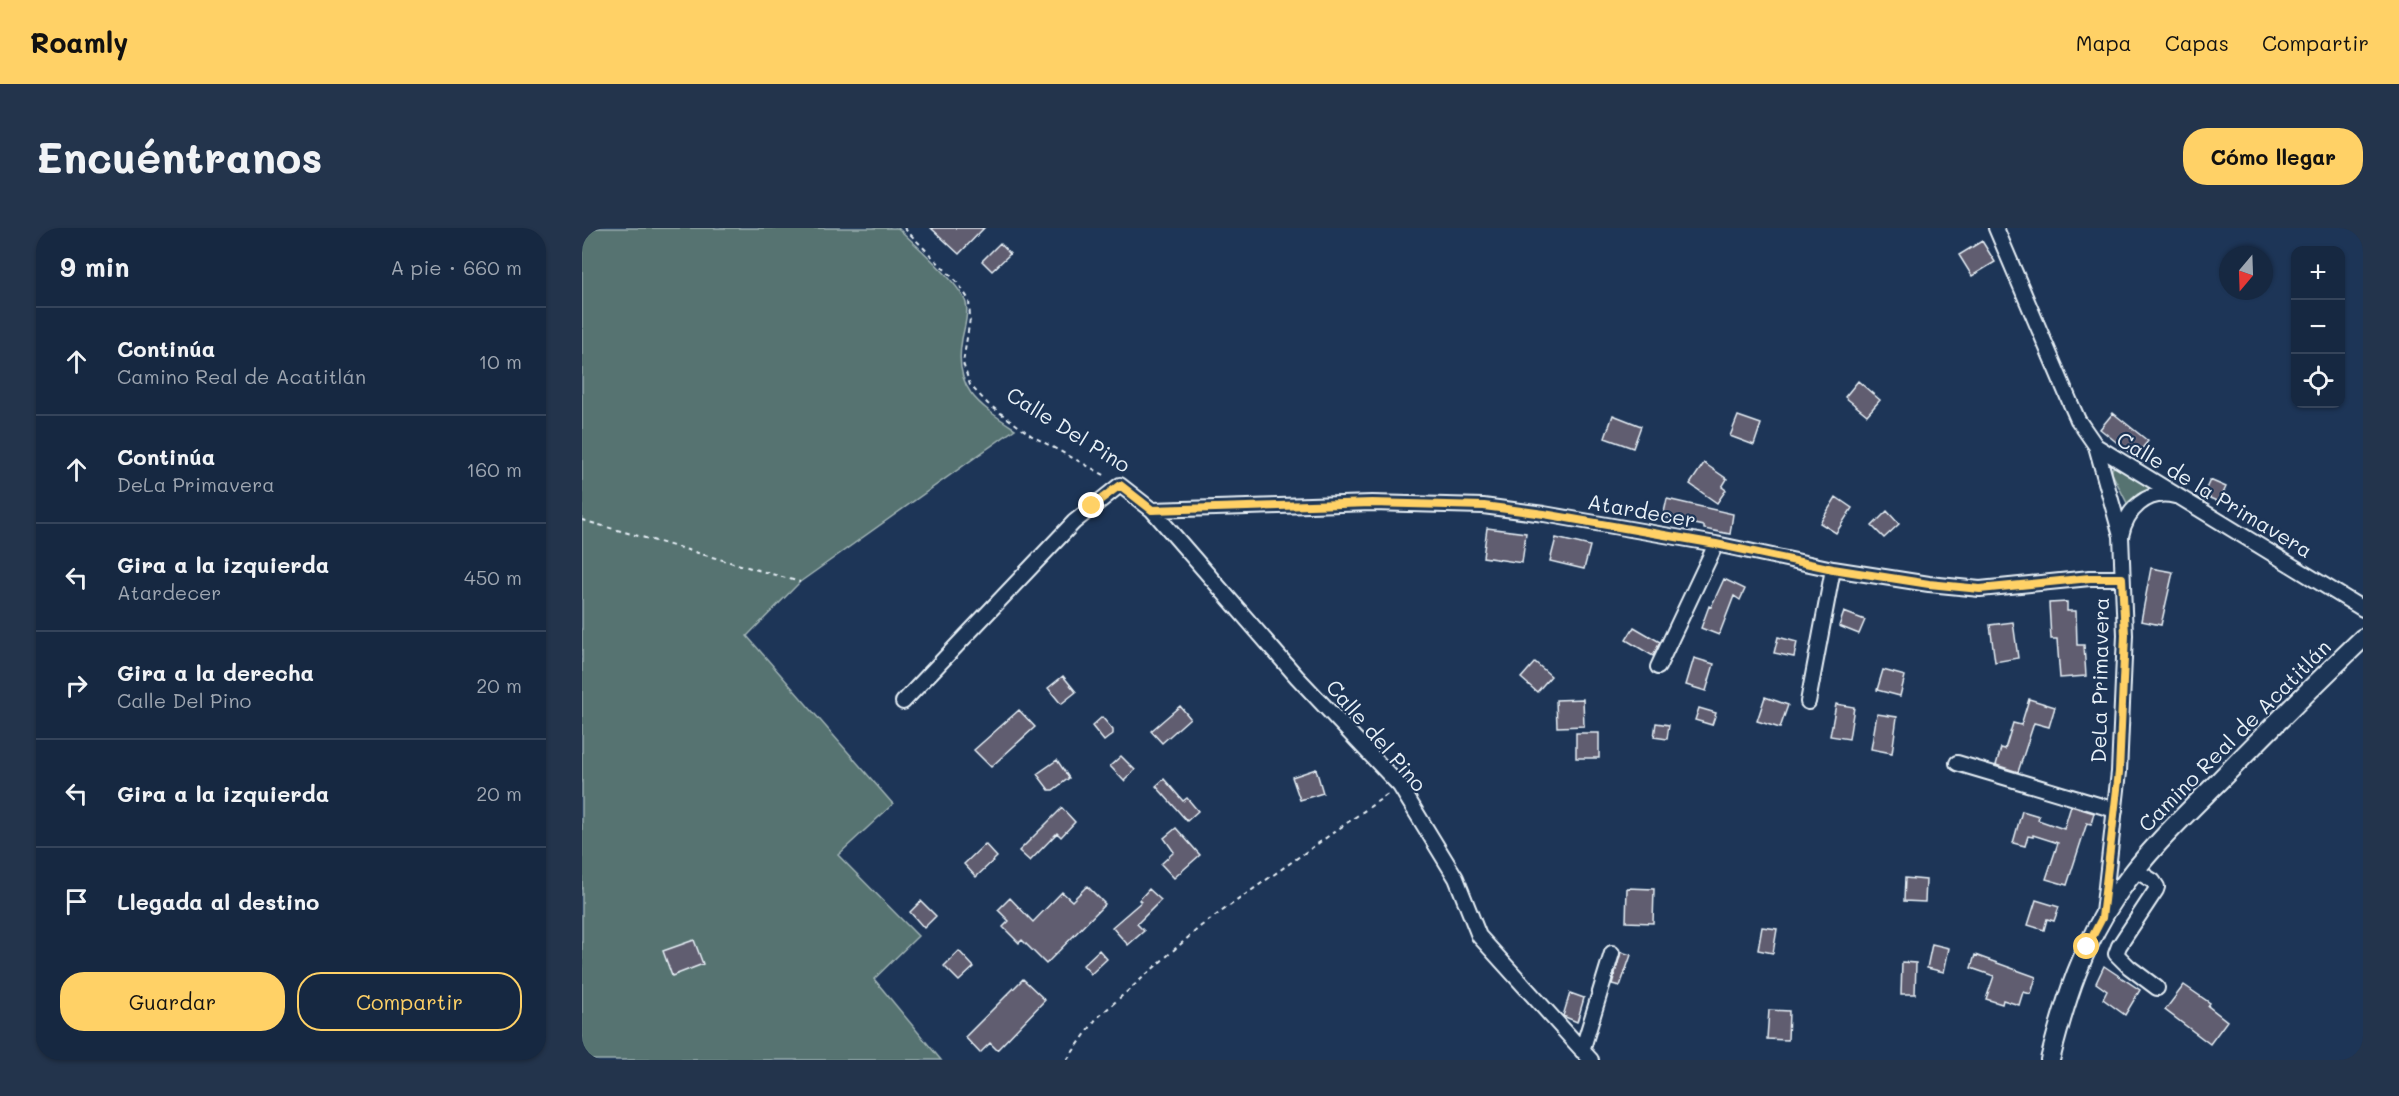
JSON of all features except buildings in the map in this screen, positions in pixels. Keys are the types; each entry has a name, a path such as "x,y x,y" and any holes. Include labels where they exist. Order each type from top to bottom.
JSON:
{"main road":[{"name":"Camino Real de Acatitlán","path":"2050,1060 2065,1002 2087,947 2102,918 2135,870 2185,814 2363,638"}],"street":[{"name":"Calle de la Primavera","path":"1996,228 2078,420 2096,446 2363,609"},
{"name":"DeLa Primavera","path":"2096,446 2121,536 2125,635 2115,810 2102,918"},
{"name":"Calle Del Pino","path":"1120,485 1152,510"},
{"path":"903,702 1074,522 1120,485"},
{"path":"2121,536 2132,510 2147,499 2164,494 2187,501"},
{"name":"Atardecer","path":"1152,510 1372,503 1484,506 1544,514 1716,544 1833,569 1929,584 1980,589 2090,578 2122,578"},
{"name":"Calle del Pino","path":"1152,510 1297,677 1400,786 1456,878 1479,936 1587,1055"},
{"path":"1658,668 1716,544"},
{"path":"1808,702 1833,569"},
{"path":"1957,763 2115,810"},
{"path":"2135,870 2153,881 2157,887 2118,946 2116,954 2128,967 2157,988"},
{"path":"1587,1055 1612,953"}],"path":[{"name":"Calle Del Pino","path":"904,228 958,283 969,300 970,319 963,363 964,373 974,390 988,404 1032,436 1120,485"},
{"path":"582,520 800,582"},
{"path":"1067,1060 1096,1019 1201,926 1400,786"}],"green space":[{"path":"582,228 898,228 946,275 966,303 967,316 960,356 965,382 979,402 1015,429 800,582 747,636 893,804 838,855 918,936 874,979 941,1060 582,1060"},
{"path":"2118,466 2155,490 2138,494 2127,503 2112,473 2112,468"}],"route":[{"path":"1092,506 1120,485 1152,510 1372,503 1484,506 1544,514 1716,544 1833,569 1929,584 1980,589 2090,578 2122,578 2125,635 2119,772 2102,918 2087,947"}]}
